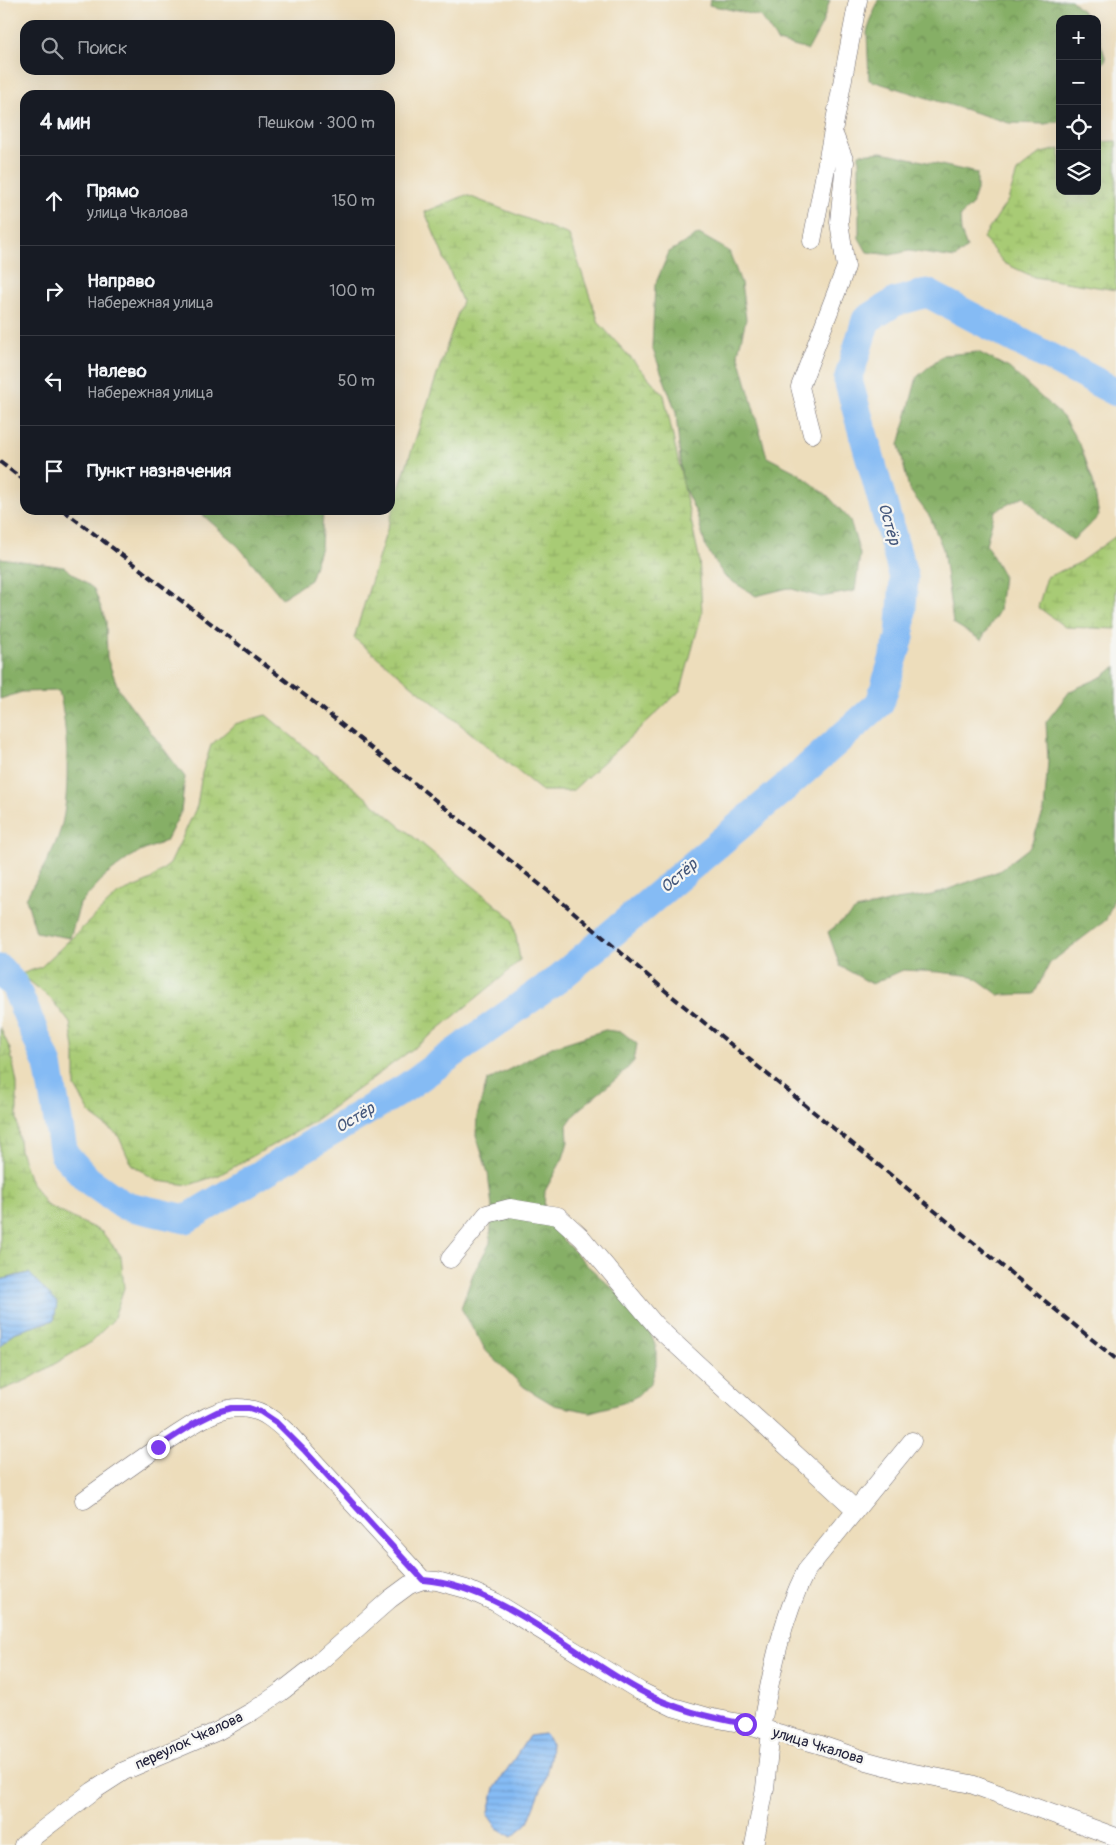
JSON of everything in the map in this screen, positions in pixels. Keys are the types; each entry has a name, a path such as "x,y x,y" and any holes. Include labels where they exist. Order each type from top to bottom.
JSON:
{"street":[{"path":"812,241 858,0"},
{"path":"812,434 800,387 846,267 839,222 846,162 833,132"},
{"path":"450,1259 487,1214 510,1208 558,1216 582,1238 657,1327 855,1509"},
{"path":"84,1500 195,1423 217,1412 231,1408 249,1408 261,1412 287,1432 423,1580"},
{"path":"754,1845 765,1788 766,1730 770,1683 793,1596 806,1571 912,1441"},
{"name":"улица Чкалова","path":"423,1580 437,1581 466,1589 495,1602 640,1691 674,1707 766,1730 895,1768 971,1784 1116,1838"},
{"name":"переулок Чкалова","path":"23,1845 93,1791 124,1771 218,1731 254,1711 317,1664 390,1599 409,1585 423,1580"}],"green space":[{"path":"710,0 830,0 822,24 808,50 778,42 760,16 709,5"},
{"path":"878,0 1071,0 1086,15 1056,15 1056,122 1045,124 1009,123 869,80 867,32"},
{"path":"1101,43 1106,60 1101,66"},
{"path":"1116,141 1116,290 1034,277 1004,263 983,238 1008,200 1017,172 1041,153 1056,150 1056,195 1101,195 1101,142"},
{"path":"882,152 977,173 977,190 972,205 960,216 961,232 967,248 955,258 909,251 890,255 867,252 859,238 859,154"},
{"path":"466,195 569,235 599,323 664,395 699,557 702,613 681,690 572,791 542,791 354,638 391,515 395,515 395,503 406,467 462,301 425,212"},
{"path":"699,234 729,251 741,283 746,319 738,353 767,457 798,473 827,495 850,520 860,554 855,591 821,597 788,588 756,596 725,577 706,548 697,515 682,483 676,412 652,347 655,285 669,252"},
{"path":"978,352 1009,368 1063,417 1081,447 1093,481 1099,516 1073,540 1046,520 1024,496 995,511 986,544 1003,575 999,611 981,640 953,623 943,549 930,517 909,489 899,445 917,377 943,355"},
{"path":"203,515 323,515 321,547 310,580 282,598 238,546"},
{"path":"1116,536 1116,629 1065,627 1038,607 1047,577 1077,564"},
{"path":"0,558 64,567 94,589 106,621 107,658 119,690 185,777 181,812 166,841 133,855 104,877 80,904 70,938 36,932 26,898 51,852 62,822 67,785 65,724 59,691 22,692 0,699"},
{"path":"1116,666 1116,894 1106,920 1050,963 1034,994 999,995 973,976 938,972 903,970 872,984 840,966 828,932 856,910 896,900 932,895 999,871 1030,847 1044,811 1048,761 1046,722 1070,691 1104,676"},
{"path":"266,715 513,919 520,960 425,1040 310,1124 219,1175 189,1185 157,1181 131,1164 118,1135 92,1116 75,1087 75,1054 70,1023 51,999 21,974 41,967 118,894 147,882 170,864 197,806 202,773 211,745 235,724"},
{"path":"0,1027 10,1049 17,1083 17,1119 20,1150 29,1178 46,1205 102,1232 121,1256 124,1288 113,1320 90,1343 29,1379 0,1391 0,1347 13,1333 54,1320 29,1273 0,1280"},
{"path":"605,1030 622,1032 637,1044 634,1061 621,1075 577,1111 567,1125 568,1142 563,1158 545,1191 544,1210 563,1240 588,1266 642,1315 656,1346 656,1366 651,1382 639,1395 623,1403 590,1412 554,1405 524,1387 486,1351 461,1308 473,1274 490,1243 492,1207 488,1173 476,1135 477,1116 487,1081 552,1047"}],"water":[{"path":"29,1273 57,1303 54,1320 13,1333 0,1347 0,1280"},
{"path":"544,1734 551,1742 550,1758 544,1782 528,1823 512,1837 497,1828 488,1815 495,1788 529,1736"}],"waterway":[{"name":"Остёр","path":"0,969 15,986 48,1065 64,1154 88,1180 123,1205 186,1219 405,1088 558,979 789,784 880,703 900,637 904,578 848,380 866,320 895,302 927,293 1116,392"}],"railway":[{"path":"0,462 20,477"},
{"path":"70,515 320,707 569,908 668,993 1116,1359"}],"route":[{"path":"158,1447 195,1423 217,1412 231,1408 249,1408 261,1412 287,1432 423,1580 437,1581 466,1589 495,1602 640,1691 674,1707 708,1717 745,1724"}]}
